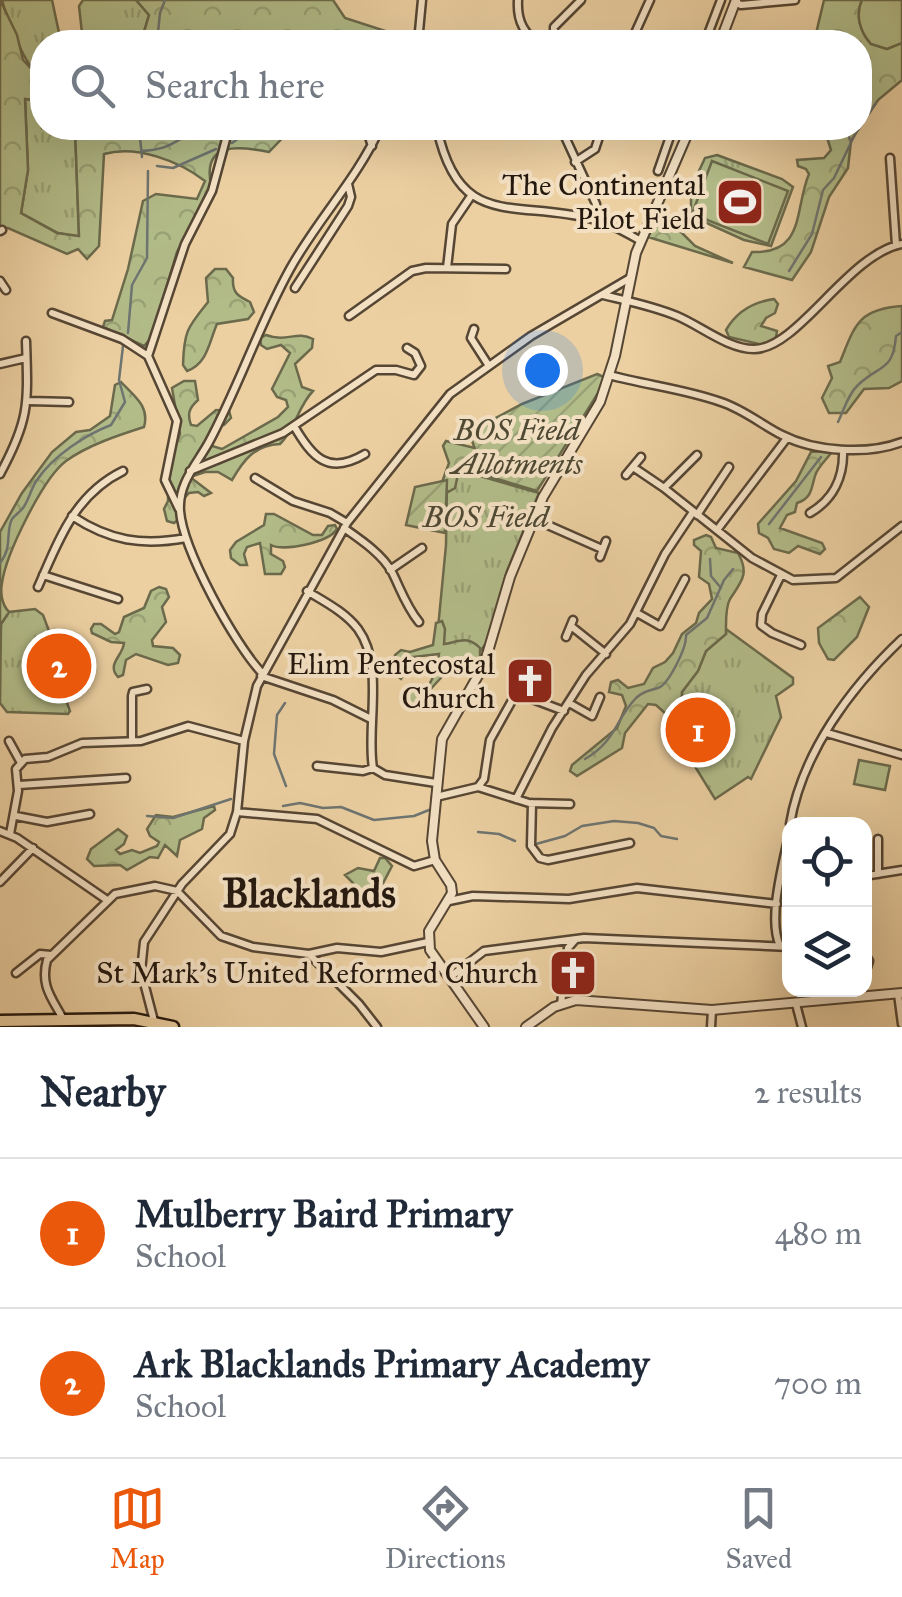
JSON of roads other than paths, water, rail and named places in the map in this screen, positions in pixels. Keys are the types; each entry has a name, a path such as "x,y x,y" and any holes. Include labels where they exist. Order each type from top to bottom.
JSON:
{"main road":[{"path":"0,1021 154,1021 173,1027"}],"street":[{"path":"419,30 422,0"},
{"path":"518,0 517,15 523,30"},
{"path":"554,30 580,0"},
{"path":"636,30 650,0"},
{"path":"710,30 721,0"},
{"path":"724,30 735,1 741,5 795,0"},
{"path":"148,356 186,244 212,190 226,140"},
{"path":"370,140 372,146"},
{"path":"180,510 189,472 208,444 291,267 375,140"},
{"path":"440,140 446,164 471,196 497,206 594,219 641,241"},
{"path":"565,140 596,204 594,219"},
{"path":"575,162 594,149 597,140"},
{"path":"658,171 669,140"},
{"path":"484,1027 428,942 432,924 450,901 452,885 434,860 432,840 442,739 484,665 510,577 534,519 558,469 596,412 609,375 641,241 685,140"},
{"path":"602,295 682,318 744,348 765,348 789,332 871,257 899,244 890,158"},
{"path":"295,288 348,206 348,183"},
{"path":"447,268 452,224 471,196"},
{"path":"349,316 412,271 506,270"},
{"path":"154,1021 141,971 145,940 177,890 224,843 237,812 244,741 262,675 346,525 450,394 568,312 630,278"},
{"path":"0,281 6,290"},
{"path":"52,313 122,339 148,356 176,420 177,433 166,480 180,510 186,538 207,585 262,675 332,700 371,719"},
{"path":"474,329 470,338 490,366"},
{"path":"0,474 18,442 29,401 26,341"},
{"path":"189,472 294,426 376,370 414,375 421,366 415,353 407,348"},
{"path":"415,353 428,348"},
{"path":"0,364 26,358"},
{"path":"609,375 724,403 787,438 843,450 886,448 902,442"},
{"path":"29,401 69,402"},
{"path":"294,426 309,450 326,462 349,462 365,454"},
{"path":"717,530 787,438"},
{"path":"810,512 819,508 839,482 844,468 843,450"},
{"path":"664,488 696,455"},
{"path":"626,476 641,457"},
{"path":"633,467 752,558 793,580 836,578 902,526"},
{"path":"516,800 541,747 586,675 638,613 665,554 730,467"},
{"path":"38,587 72,516 92,489 123,471"},
{"path":"259,477 293,501 330,513 346,525 390,570 406,607 419,622"},
{"path":"72,516 116,539 157,543 186,538"},
{"path":"534,519 603,549"},
{"path":"390,570 420,552"},
{"path":"43,575 118,599"},
{"path":"781,575 762,614 761,625 772,634 801,645"},
{"path":"638,613 660,626 685,580"},
{"path":"307,592 337,609 362,636 370,675 372,768"},
{"path":"566,637 572,623 606,654"},
{"path":"792,817 799,782 826,733 860,686 902,639"},
{"path":"132,741 133,692 147,688"},
{"path":"478,788 484,780 490,740 514,696 519,694 592,716 600,697"},
{"path":"20,761 48,757 82,743 132,741 193,726 244,741"},
{"path":"826,733 902,755"},
{"path":"9,741 20,761"},
{"path":"10,834 16,816 16,769 20,761"},
{"path":"316,766 363,771 372,768 384,775 436,783"},
{"path":"19,786 121,781"},
{"path":"436,796 478,788 532,803 570,804"},
{"path":"532,803 531,846 540,858 548,860 630,843"},
{"path":"16,816 47,822 86,812"},
{"path":"237,812 317,819 414,866 434,860"},
{"path":"0,832 33,848 107,900"},
{"path":"878,839 878,874"},
{"path":"0,882 33,848"},
{"path":"872,875 902,870"},
{"path":"782,871 776,904 777,940 782,944"},
{"path":"63,1019 45,986 44,968 51,954 115,894 150,886 177,890 212,929 236,944 310,954 337,948 380,952 428,942"},
{"path":"450,901 473,896 569,899 637,888 776,904"},
{"path":"449,978 484,950 576,940 782,946"},
{"path":"560,1004 568,948 576,940"},
{"path":"557,942 568,948"},
{"path":"16,973 40,954 51,954"},
{"path":"310,954 377,1027"},
{"path":"526,1027 560,1004 576,1000 712,1010 900,993 902,1024"},
{"path":"796,1004 802,1027"},
{"path":"711,1027 712,1010"}],"waterway":[{"path":"158,30 165,0"},
{"path":"872,108 876,103"},
{"path":"140,140 142,157"},
{"path":"141,151 179,140"},
{"path":"232,143 236,140"},
{"path":"789,271 812,234 823,190 834,178 852,140"},
{"path":"157,166 173,168 216,149"},
{"path":"128,333 132,285 147,258 148,171"},
{"path":"838,422 855,389 888,362 896,336 902,332"},
{"path":"0,563 12,519 23,508 44,471 70,447 111,425 125,402 119,380 123,346"},
{"path":"769,524 821,457"},
{"path":"710,559 711,576 721,588"},
{"path":"585,759 609,738 636,698 667,680 680,657 686,635 707,618 733,569"},
{"path":"285,703 277,715 274,754 286,786"},
{"path":"147,816 173,818 231,799"},
{"path":"283,806 300,803 341,807 374,820 414,816 429,810"},
{"path":"536,844 565,836 582,826 614,821 638,823 654,828 661,836 677,839"},
{"path":"478,832 499,834 515,841"}],"place":[{"name":"The Continental Pilot Field","path":"740,202"},
{"name":"Ark Blacklands Primary Academy","path":"59,666"},
{"name":"Elim Pentecostal Church","path":"530,681"},
{"name":"Mulberry Baird Primary","path":"698,730"},
{"name":"St Mark's United Reformed Church","path":"573,973"}],"district":[{"name":"Blacklands","path":"309,893"}],"park label":[{"name":"BOS Field Allotments","path":"517,447"},
{"name":"BOS Field","path":"486,517"}]}
